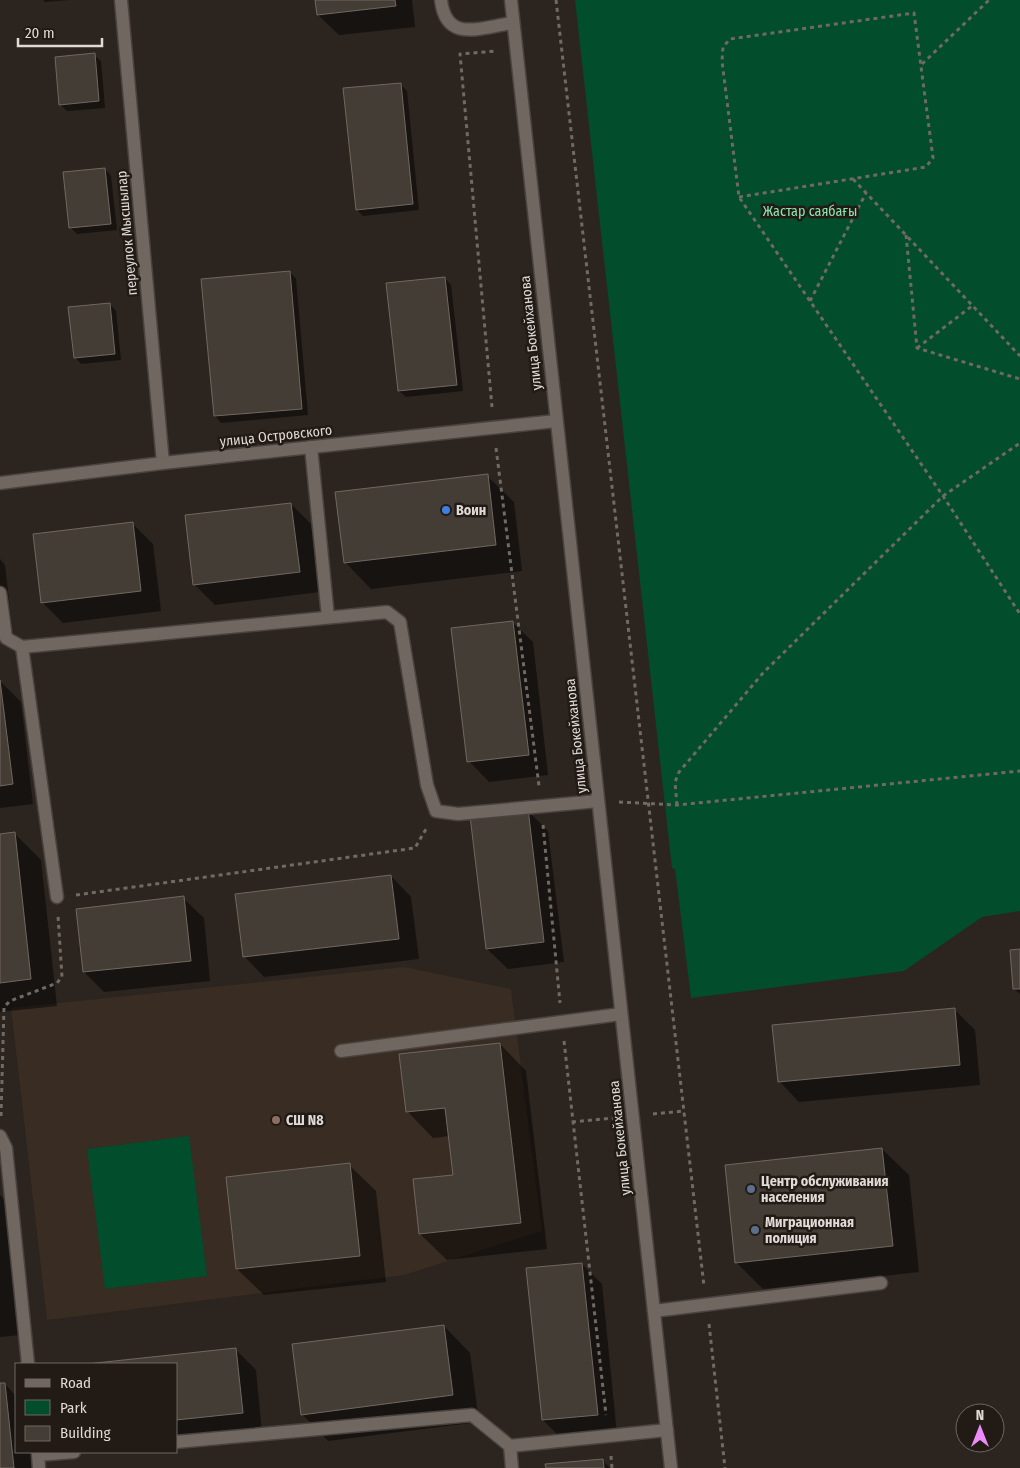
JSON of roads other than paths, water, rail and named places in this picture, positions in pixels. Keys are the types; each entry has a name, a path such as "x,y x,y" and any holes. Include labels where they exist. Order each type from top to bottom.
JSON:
{"street":[{"name":"переулок Мысшылар","path":"120,0 163,463"},
{"path":"442,0 443,13 449,25 460,30 513,23"},
{"name":"улица Бокейханова","path":"511,0 671,1468"},
{"name":"улица Островского","path":"0,483 163,463 556,421"},
{"path":"311,447 328,617"},
{"path":"0,593 6,638 22,647 387,612 400,622 427,785 436,811 458,814 598,801"},
{"path":"22,647 57,897"},
{"path":"341,1051 621,1014"},
{"path":"0,1136 6,1148 28,1363"},
{"path":"654,1311 881,1283"},
{"path":"178,1442 472,1415 510,1446 667,1430"},
{"path":"510,1446 512,1468"},
{"path":"38,1458 68,1453"}],"place":[{"name":"Воин","path":"446,510"},
{"name":"СШ N8","path":"276,1120"},
{"name":"Центр обслуживания населения","path":"751,1189"},
{"name":"Миграционная полиция","path":"755,1230"}],"park label":[{"name":"Жастар саябағы","path":"810,211"}]}
